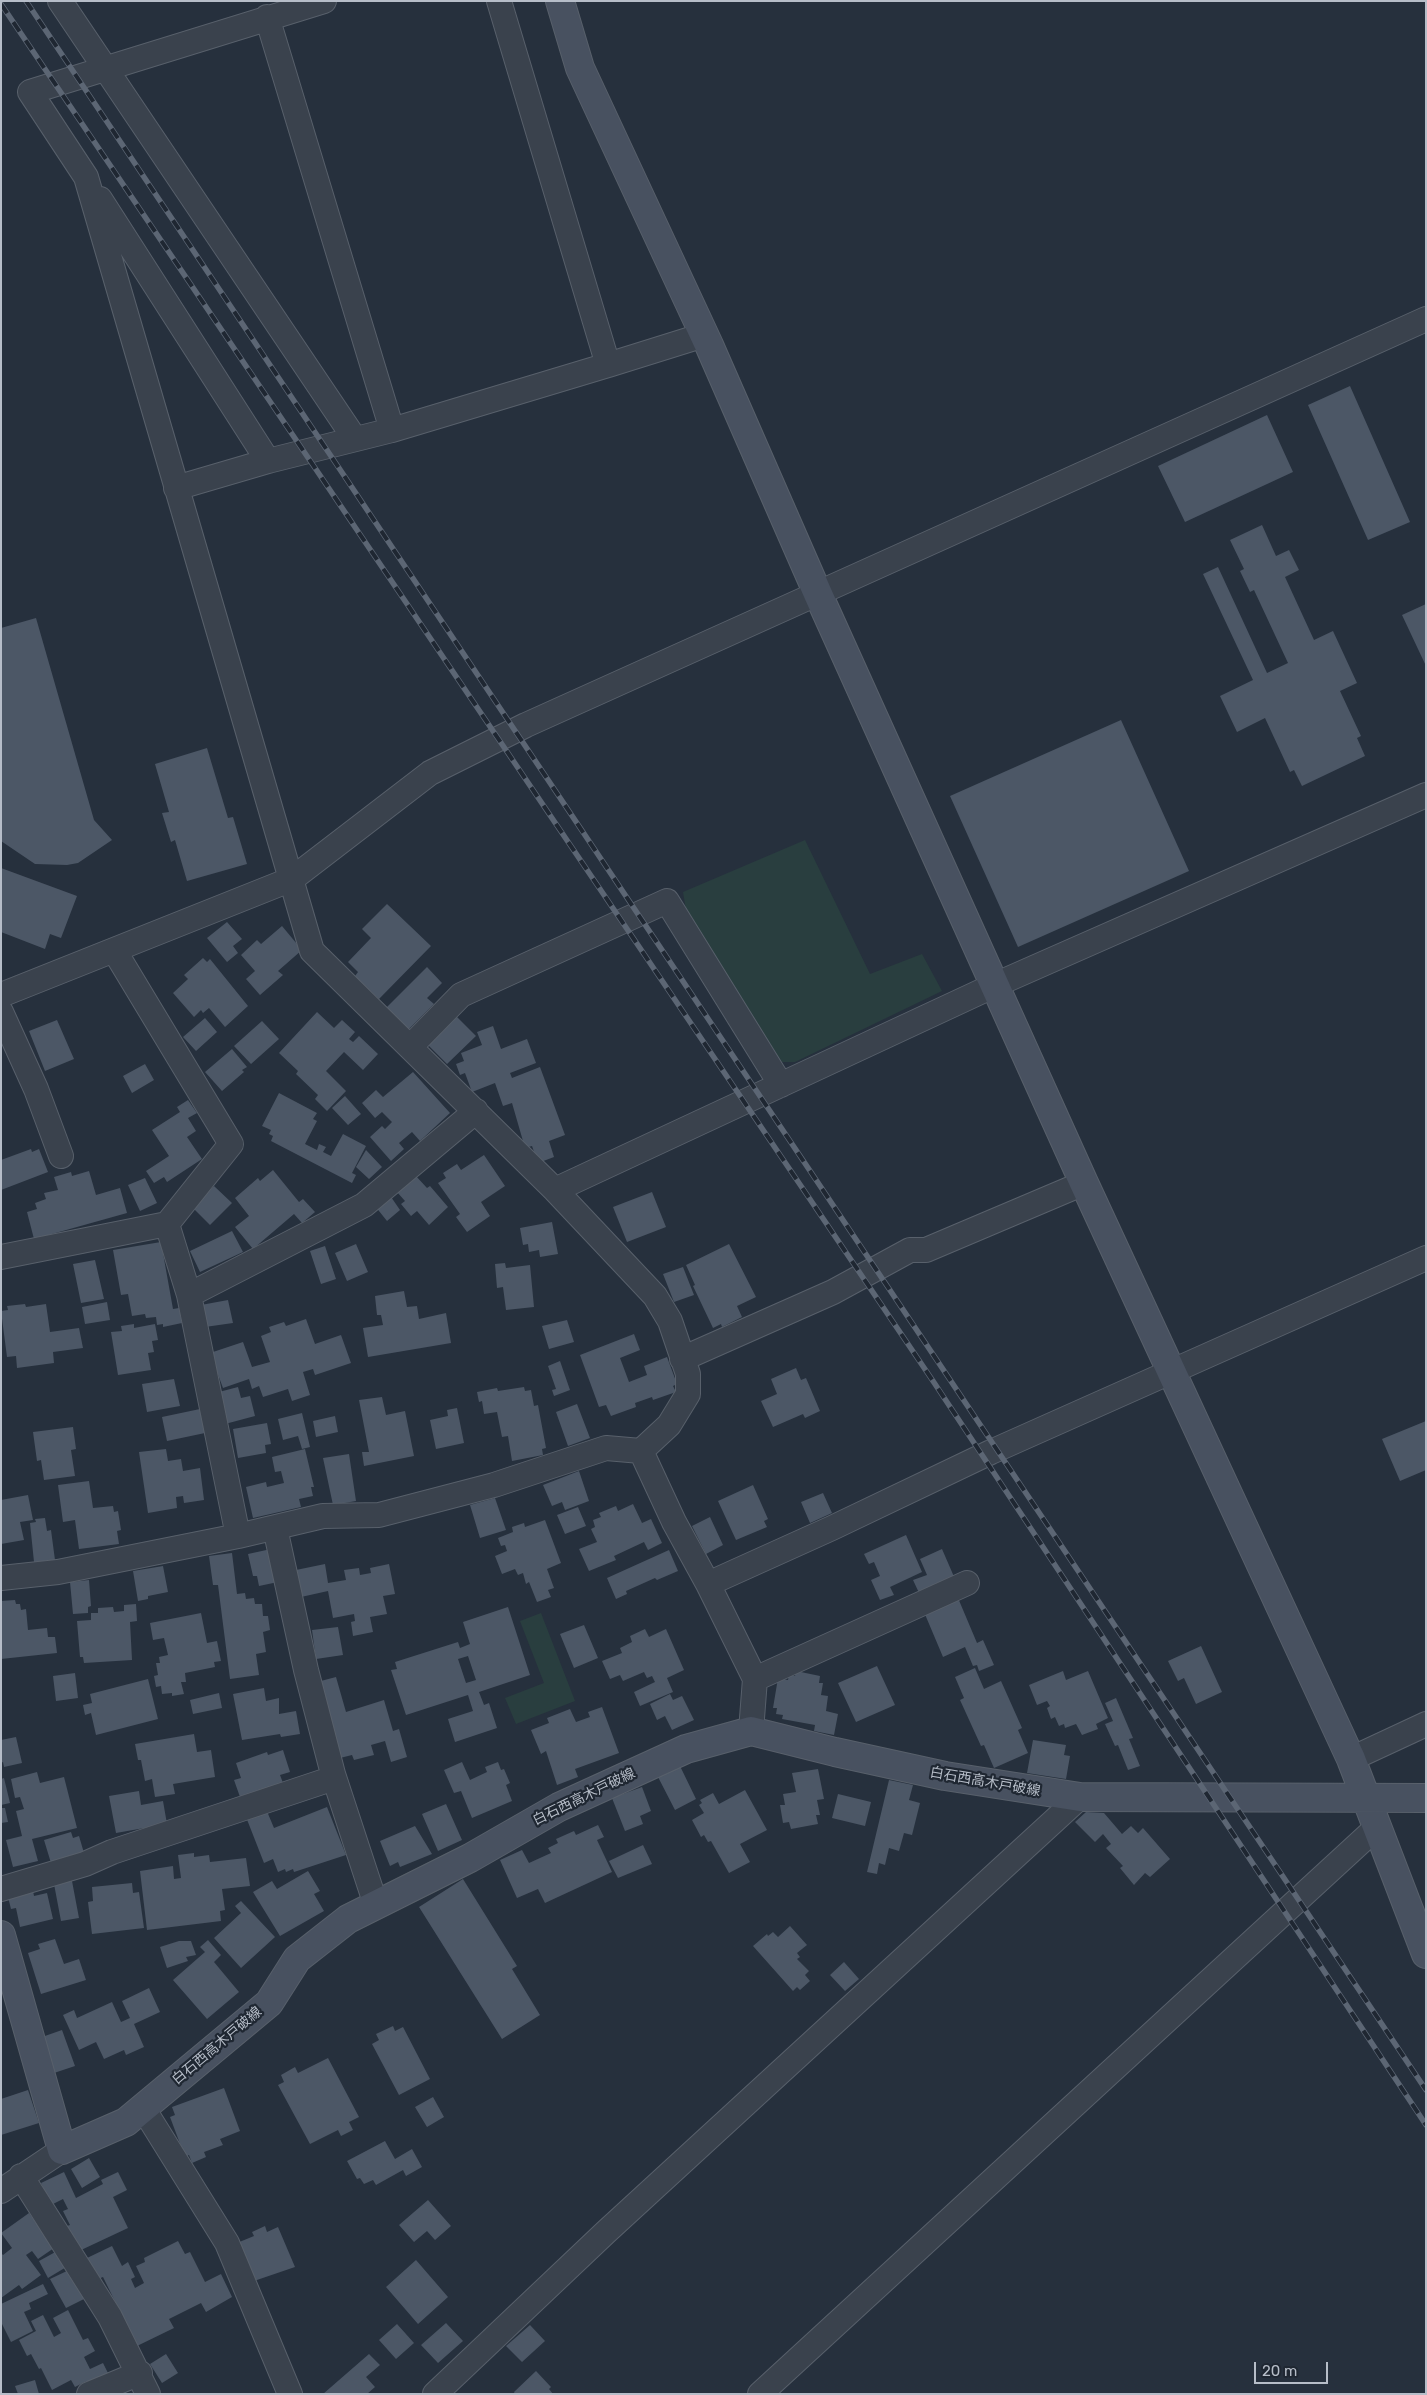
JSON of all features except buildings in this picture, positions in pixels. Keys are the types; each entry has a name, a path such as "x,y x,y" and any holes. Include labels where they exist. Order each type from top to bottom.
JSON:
{"street":[{"path":"60,1 355,439"},
{"path":"268,461 30,92 267,17 324,1"},
{"path":"499,1 608,365"},
{"path":"560,1 580,68 704,335 818,594 1084,1183 1351,1759 1426,1954"},
{"path":"267,17 392,430"},
{"path":"1,1578 58,1572 238,1536 323,1516 379,1515 494,1485 606,1448 641,1451 668,1425 688,1394 688,1374 670,1321 655,1296 555,1190 312,951 86,177"},
{"path":"1,995 292,879 430,773 526,725 1426,319"},
{"path":"176,488 268,461 392,430 704,335"},
{"path":"555,1190 995,986 1426,795"},
{"path":"410,1047 461,996 667,901 781,1085"},
{"path":"1,1257 167,1224 231,1144 114,950"},
{"path":"1,1012 36,1089 61,1156"},
{"path":"189,1294 364,1205 476,1111"},
{"path":"682,1359 833,1292 910,1250 926,1250 1084,1183"},
{"path":"167,1224 189,1294 238,1536"},
{"path":"708,1584 1171,1371 1426,1258"},
{"path":"641,1451 674,1522 708,1584 755,1679 751,1731"},
{"path":"275,1528 306,1670 334,1778 376,1905"},
{"path":"755,1679 967,1583"},
{"path":"1351,1759 1426,1724"},
{"name":"白石西高木戸破線","path":"62,2150 126,2122 144,2108 268,2003 297,1959 348,1919 470,1858 559,1806 686,1749 751,1731 899,1766 1080,1798 1426,1798"},
{"path":"1,1889 85,1864 130,1846 334,1778"},
{"path":"435,2394 614,2226 1080,1798"},
{"path":"760,2394 1377,1827"},
{"path":"1,1935 62,2150 1,2191"},
{"path":"144,2108 227,2243 290,2394"},
{"path":"21,2176 110,2317 144,2384 89,2394"}],"green space":[{"path":"805,840 870,974 922,954 942,991 795,1062 782,1062 688,922 683,892"},
{"path":"541,1613 575,1701 516,1724 505,1698 544,1683 520,1621"}],"railway":[{"path":"26,1 1426,2090"},
{"path":"1,4 933,1381 1426,2125"}]}
